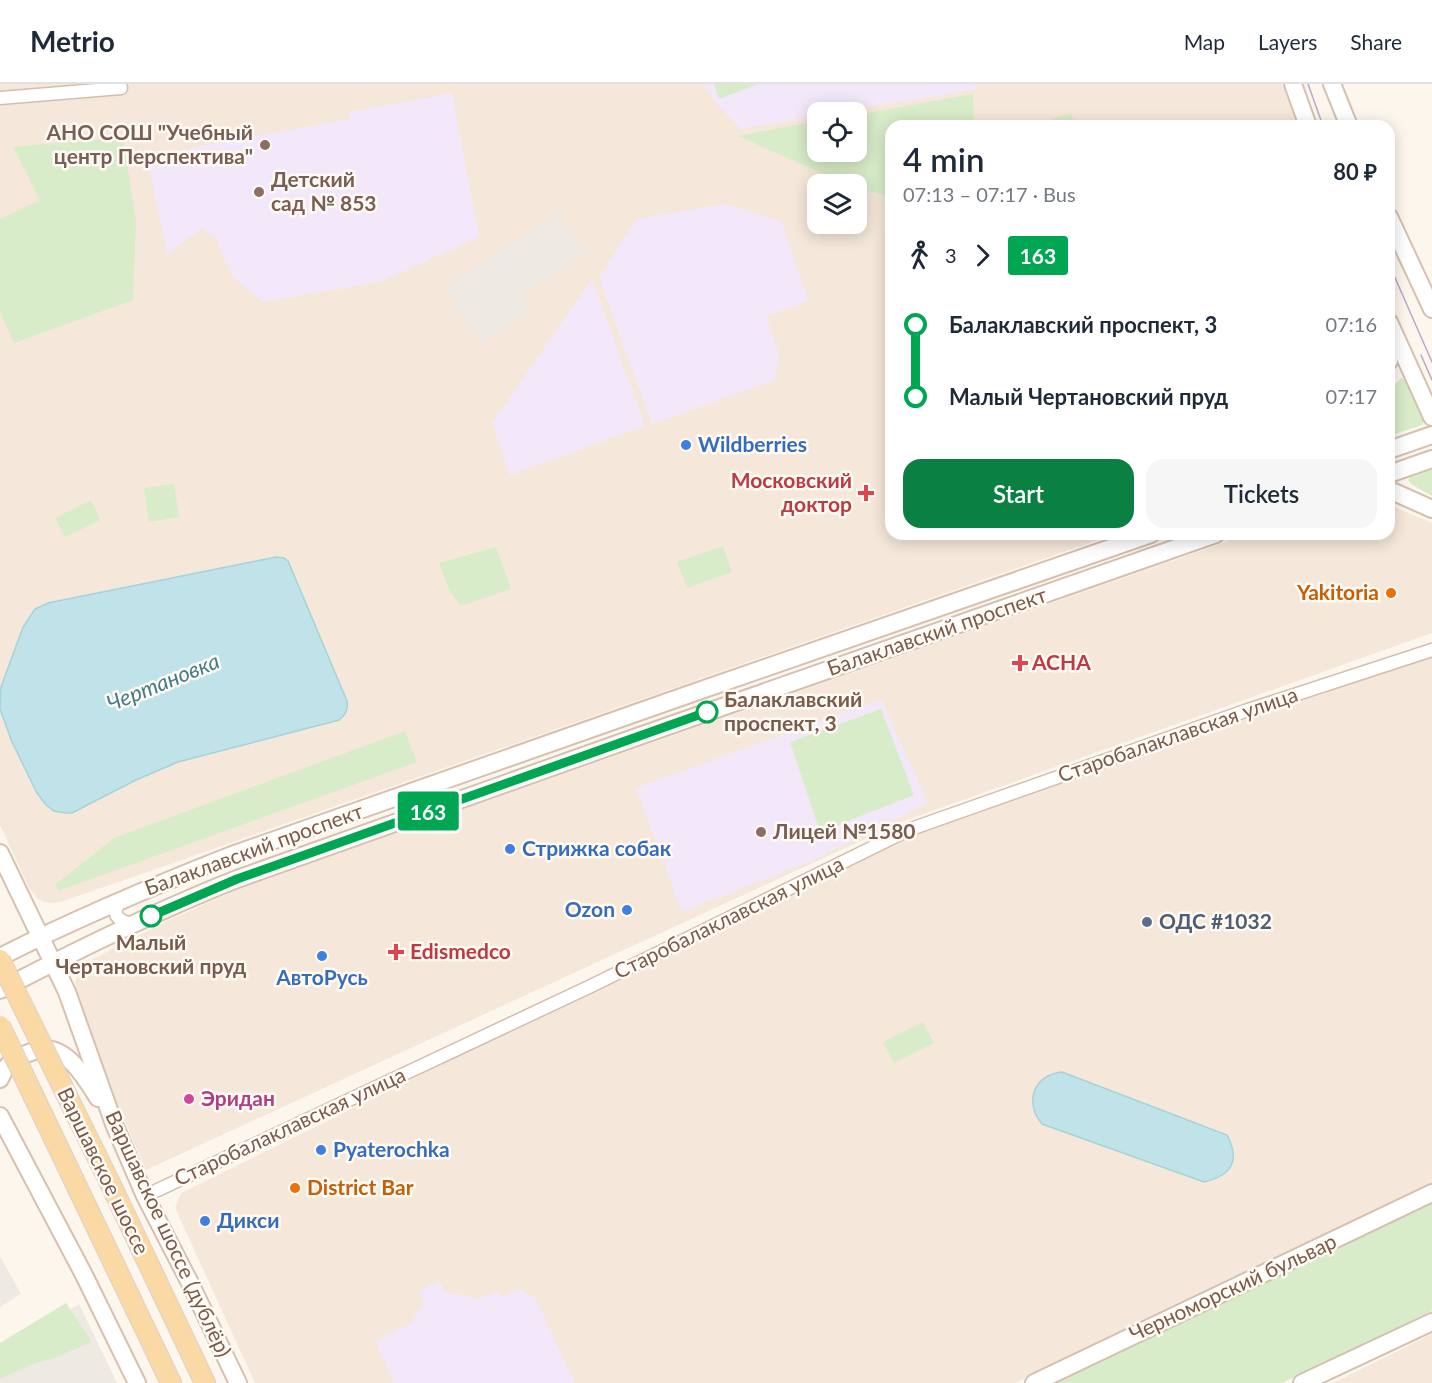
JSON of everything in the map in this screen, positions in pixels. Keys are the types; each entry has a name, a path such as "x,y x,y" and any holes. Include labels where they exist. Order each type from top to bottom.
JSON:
{"main road":[{"path":"1293,84 1306,120"},
{"path":"1332,84 1347,120"},
{"path":"1395,230 1431,305"},
{"path":"1395,335 1432,417"},
{"path":"1395,448 1432,435"},
{"path":"1395,472 1432,459"},
{"path":"1395,492 1432,509"},
{"name":"Балаклавский проспект","path":"0,958 40,936 125,898 232,855 1134,540"},
{"name":"Балаклавский проспект","path":"0,990 134,924 237,879 1199,540"},
{"name":"Варшавское шоссе (дублёр)","path":"0,852 71,1002 114,1124 145,1196 238,1383"},
{"name":"Варшавское шоссе","path":"0,958 205,1383"},
{"name":"Варшавское шоссе","path":"0,1026 171,1383"},
{"path":"0,1079 12,1060 21,1055 45,1049 60,1054 73,1063 88,1082 114,1124"},
{"path":"0,1116 84,1275 137,1383"},
{"name":"Черноморский бульвар","path":"1034,1383 1432,1193"},
{"path":"1310,1381 1432,1322"}],"street":[{"path":"0,98 121,88 120,84"},
{"path":"821,648 814,652 811,661 815,668 827,670"},
{"name":"Старобалаклавская улица","path":"145,1196 582,991 908,830 1245,711 1432,650"},
{"path":"543,746 549,746 558,753 555,764 548,768"},
{"path":"125,898 118,904 116,914 122,922 134,924"}],"shaded area":[{"path":"0,84 1282,84 1297,120 885,120 885,540 1098,540 61,902 44,902 38,899 29,888 0,825"},
{"path":"704,84 976,84 977,89 867,107 867,102 807,102 807,118 741,129 715,102"},
{"name":"Детский сад № 853","path":"452,93 479,237 380,282 263,302 232,276 215,237 201,229 167,254 147,156 350,119 349,112"},
{"path":"725,204 781,221 808,301 766,316 779,355 775,380 652,424 599,278 636,219"},
{"path":"559,213 585,253 520,296 530,312 482,343 443,287"},
{"path":"592,279 645,426 510,475 492,423"},
{"path":"1395,508 1432,523 1432,633 904,821 146,1170 117,1103 79,999 75,982 78,973 89,961 165,922 254,882 1232,540 1395,540"},
{"path":"1432,654 1432,1184 1015,1383 255,1383 175,1208 181,1193 907,836"},
{"name":"Лицей №1580","path":"881,699 928,803 811,861 682,912 636,788"},
{"path":"0,1256 21,1294 0,1307"},
{"path":"440,1281 445,1292 479,1299 496,1291 502,1297 519,1289 535,1298 575,1383 394,1383 375,1341 411,1324 424,1302 419,1291"},
{"path":"79,1304 117,1383 0,1383 0,1350"},
{"path":"1432,1334 1432,1383 1333,1383"}],"green space":[{"path":"714,84 759,84 719,99"},
{"path":"973,94 974,120 885,120 885,195 867,191 867,174 824,174 738,136 807,123 807,162 867,162 867,113"},
{"path":"1071,113 1073,120 1049,120"},
{"path":"123,137 136,221 133,300 14,343 0,312 0,219 40,200 13,147"},
{"path":"1401,378 1406,380 1424,422 1422,425 1395,434 1395,386"},
{"path":"1432,469 1432,496 1408,480 1410,477"},
{"path":"174,484 179,517 149,522 144,488"},
{"path":"91,500 100,520 65,537 55,518"},
{"path":"723,546 732,572 687,588 677,562"},
{"path":"496,547 511,589 461,606 449,590 439,563"},
{"path":"881,709 914,795 820,832 790,742"},
{"path":"405,731 417,762 58,891 56,884 114,838"},
{"path":"923,1022 934,1043 894,1063 883,1042"},
{"path":"1432,1198 1432,1311 1282,1383 1045,1383"},
{"path":"66,1303 92,1342 0,1379 0,1343"}],"water":[{"name":"Чертановка","path":"276,557 288,561 347,701 347,710 343,716 339,720 178,762 136,780 72,813 54,811 46,805 37,793 12,742 0,709 1,687 23,627 35,609 48,603"},
{"path":"1062,1072 1227,1135 1233,1152 1231,1166 1221,1176 1204,1182 1042,1124 1033,1107 1034,1091 1044,1078"}],"tram line":[{"path":"1308,84 1321,120"},
{"path":"1395,278 1432,362"},
{"path":"1421,355 1432,380"}],"bus line":[{"name":"163","path":"151,916 237,879 707,712"}],"place":[{"name":"АНО СОШ \"Учебный центр Перспектива\"","path":"265,145"},
{"name":"Детский сад № 853","path":"259,192"},
{"name":"Wildberries","path":"686,445"},
{"name":"Московский доктор","path":"866,493"},
{"name":"Yakitoria","path":"1391,593"},
{"name":"АСНА","path":"1020,663"},
{"name":"Балаклавский проспект, 3","path":"707,712"},
{"name":"Лицей №1580","path":"761,832"},
{"name":"Стрижка собак","path":"510,849"},
{"name":"Ozon","path":"627,910"},
{"name":"Малый Чертановский пруд","path":"151,916"},
{"name":"ОДС #1032","path":"1147,922"},
{"name":"Edismedco","path":"396,952"},
{"name":"АвтоРусь","path":"322,956"},
{"name":"Эридан","path":"189,1099"},
{"name":"Pyaterochka","path":"321,1150"},
{"name":"District Bar","path":"295,1188"},
{"name":"Дикси","path":"205,1221"}]}
